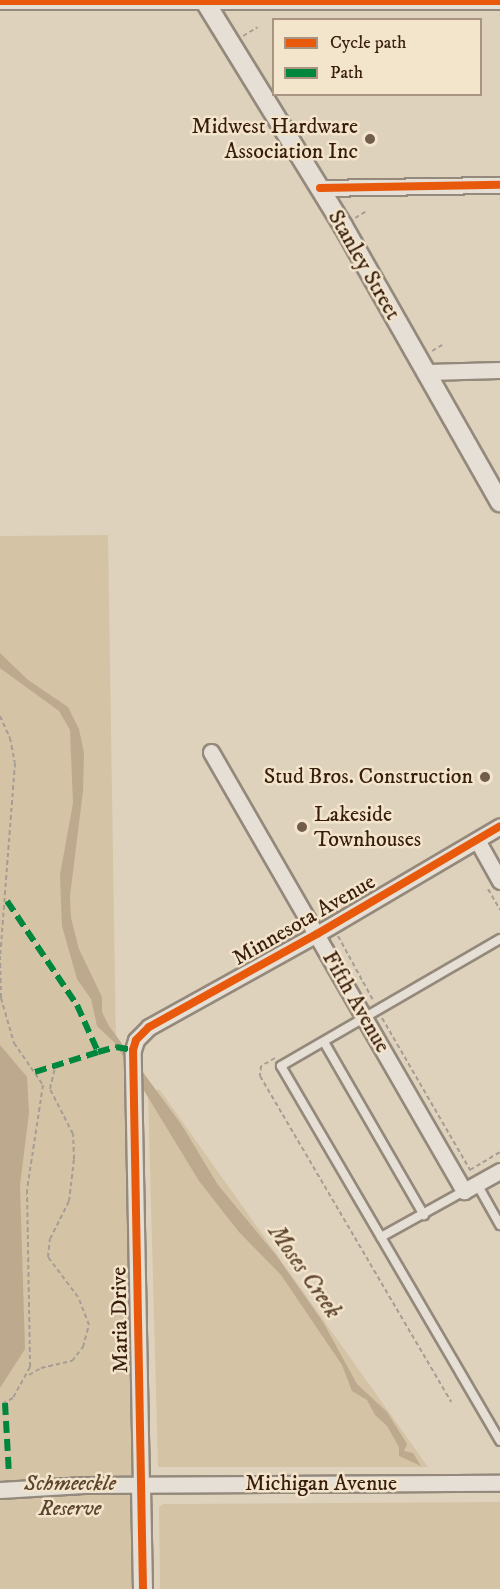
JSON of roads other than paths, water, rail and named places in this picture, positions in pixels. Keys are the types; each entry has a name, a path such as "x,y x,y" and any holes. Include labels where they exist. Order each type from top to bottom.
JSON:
{"street":[{"path":"0,1 500,1"},
{"name":"Stanley Street","path":"205,1 320,188 500,502"},
{"path":"320,188 500,185"},
{"path":"427,372 500,370"},
{"name":"Fifth Avenue","path":"211,752 318,934 372,1014 471,1188"},
{"name":"Minnesota Avenue","path":"133,1050 136,1040 149,1028 318,934 500,826"},
{"path":"477,840 500,881"},
{"name":"Maria Drive","path":"133,1050 143,1589"},
{"path":"471,1188 500,1172"},
{"name":"Michigan Avenue","path":"0,1490 141,1486 500,1483"}],"lane":[{"path":"500,939 281,1066 500,1441"},
{"path":"324,1042 424,1215"},
{"path":"381,1237 471,1188 500,1225"}],"place":[{"name":"Midwest Hardware Association Inc","path":"370,139"},
{"name":"Stud Bros. Construction","path":"485,777"},
{"name":"Lakeside Townhouses","path":"302,827"}],"water label":[{"name":"Moses Creek","path":"304,1272"}],"park label":[{"name":"Schmeeckle Reserve","path":"70,1496"}]}
